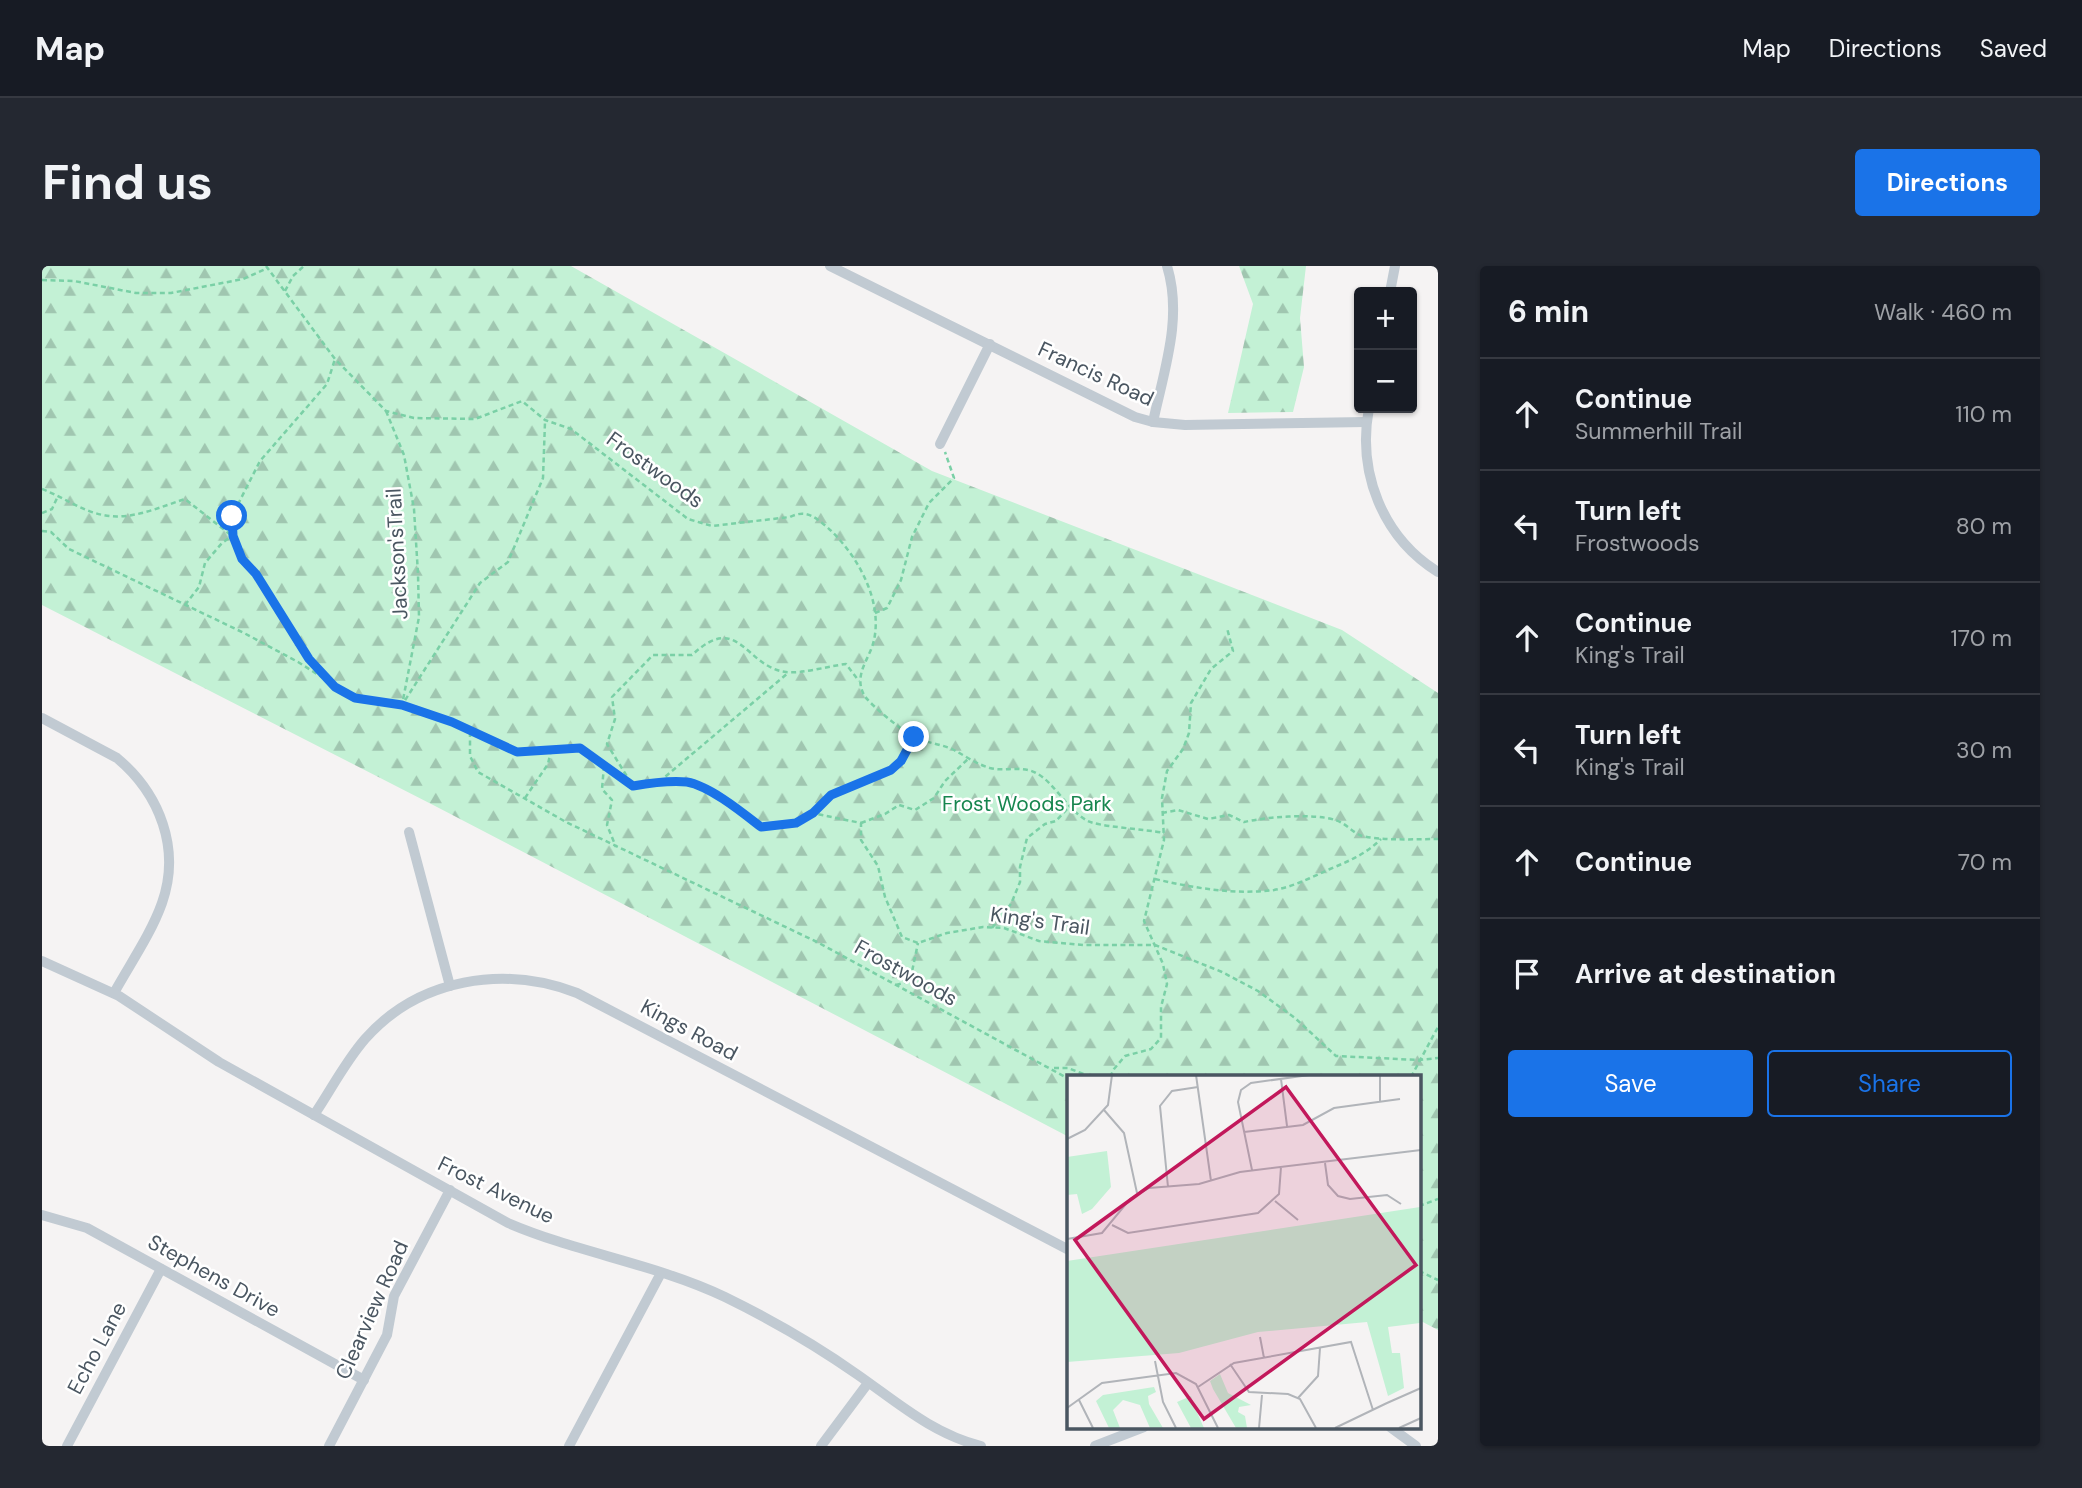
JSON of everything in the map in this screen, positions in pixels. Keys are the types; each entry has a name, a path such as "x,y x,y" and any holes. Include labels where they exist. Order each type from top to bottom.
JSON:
{"street":[{"name":"Francis Road","path":"830,266 1119,411 1153,422 1185,425 1367,422"},
{"path":"1153,422 1174,321 1173,289 1167,266"},
{"path":"1391,287 1395,266"},
{"path":"940,444 990,344"},
{"path":"1368,413 1366,458 1379,505 1406,545 1438,572"},
{"path":"42,718 117,758 128,767 153,799 163,823 169,863 162,902 114,993"},
{"path":"409,832 450,986"},
{"name":"Frost Avenue","path":"42,961 114,993 219,1062 508,1223 540,1236 661,1273 723,1297 787,1331 930,1426 981,1446"},
{"name":"Kings Road","path":"314,1115 350,1059 379,1025 410,1003 450,986 483,979 541,982 578,993 1067,1249"},
{"name":"Clearview Road","path":"329,1446 387,1335 394,1296 450,1191"},
{"name":"Stephens Drive","path":"42,1215 86,1228 364,1380"},
{"name":"Echo Lane","path":"67,1446 161,1269"},
{"path":"569,1446 661,1273"},
{"path":"821,1446 868,1383"},
{"path":"1095,1446 1141,1428"},
{"path":"1391,1428 1416,1446"}],"path":[{"path":"285,292 293,275 304,266"},
{"path":"42,281 74,281 136,293 171,293 243,279 267,267 335,359 386,411"},
{"path":"335,359 327,384 260,461 232,516 233,536 242,559 256,574 309,659 335,687"},
{"name":"Frostwoods","path":"386,411 414,418 475,419 523,401 545,420 571,429 688,519 712,526 790,517 798,513 813,515 841,540 869,590 875,613 874,640 859,681"},
{"name":"Jackson'sTrail","path":"386,411 404,456 414,509 418,573 419,617 402,705"},
{"path":"402,705 480,583 508,562 544,478 545,420"},
{"path":"875,613 887,608 897,589 912,537 929,503 954,478 950,462 940,444"},
{"path":"42,489 105,516 134,515 185,499 233,536"},
{"path":"42,513 52,509 58,495"},
{"path":"42,531 51,532 69,549 287,656 355,698 402,705 452,722 517,752 580,748 633,786 659,782 689,782 732,804 761,827 796,823 813,813 831,795 891,770 901,761 914,737"},
{"path":"185,605 200,587 205,563 222,543 233,536"},
{"path":"1111,1075 1125,1056 1151,1049 1161,1038 1161,1007 1167,984 1163,964 1144,921 1164,840 1162,798 1167,771 1183,749 1189,733 1191,703 1211,669 1233,651 1227,628"},
{"path":"633,786 607,744 615,719 612,697 653,655 692,655 706,642 716,639 739,642 768,668 788,673 846,664 859,681 864,697 914,737 949,748 988,768 1010,771 1025,769 1038,773 1069,807 1088,822 1164,833"},
{"path":"659,782 788,673"},
{"name":"Frostwoods","path":"470,732 470,757 478,772 617,847 728,898 896,985 1067,1078"},
{"path":"524,798 548,764 551,750"},
{"path":"813,813 861,823 899,806 915,810 934,798 946,781 969,758"},
{"path":"604,765 602,789 612,800 607,825 617,847"},
{"path":"992,928 1011,904 1020,882 1020,867 1027,838 1045,824 1056,821 1069,807"},
{"path":"1163,813 1178,810 1208,819 1229,815 1244,822 1267,817 1332,818 1348,824 1358,835 1381,839 1438,839"},
{"path":"861,823 861,840 878,866 885,897 902,937 918,943 910,981 896,985"},
{"path":"1154,879 1195,888 1238,892 1276,890 1306,880 1369,851 1381,839"},
{"name":"King's Trail","path":"918,943 947,933 1004,928 1039,941 1084,945 1155,945 1222,972 1258,991 1295,1018 1336,1056 1419,1060 1438,1058"},
{"path":"1412,1075 1438,1027"},
{"path":"1052,1068 1068,1068 1086,1075"},
{"path":"1420,1206 1438,1199"},
{"path":"1420,1271 1438,1280"}],"green space":[{"name":"Frost Woods Park","path":"42,266 571,266 932,471 1342,630 1438,693 1438,1330 1420,1321 1420,1075 1067,1075 1067,1136 437,807 42,605"},
{"path":"1239,266 1306,266 1300,318 1304,367 1293,412 1228,413 1253,304"}],"route":[{"path":"232,516 233,536 242,559 256,574 309,659 335,687 355,698 402,705 452,722 517,752 580,748 633,786 659,782 689,782 732,804 761,827 796,823 813,813 831,795 891,770 901,761 914,737"}]}
